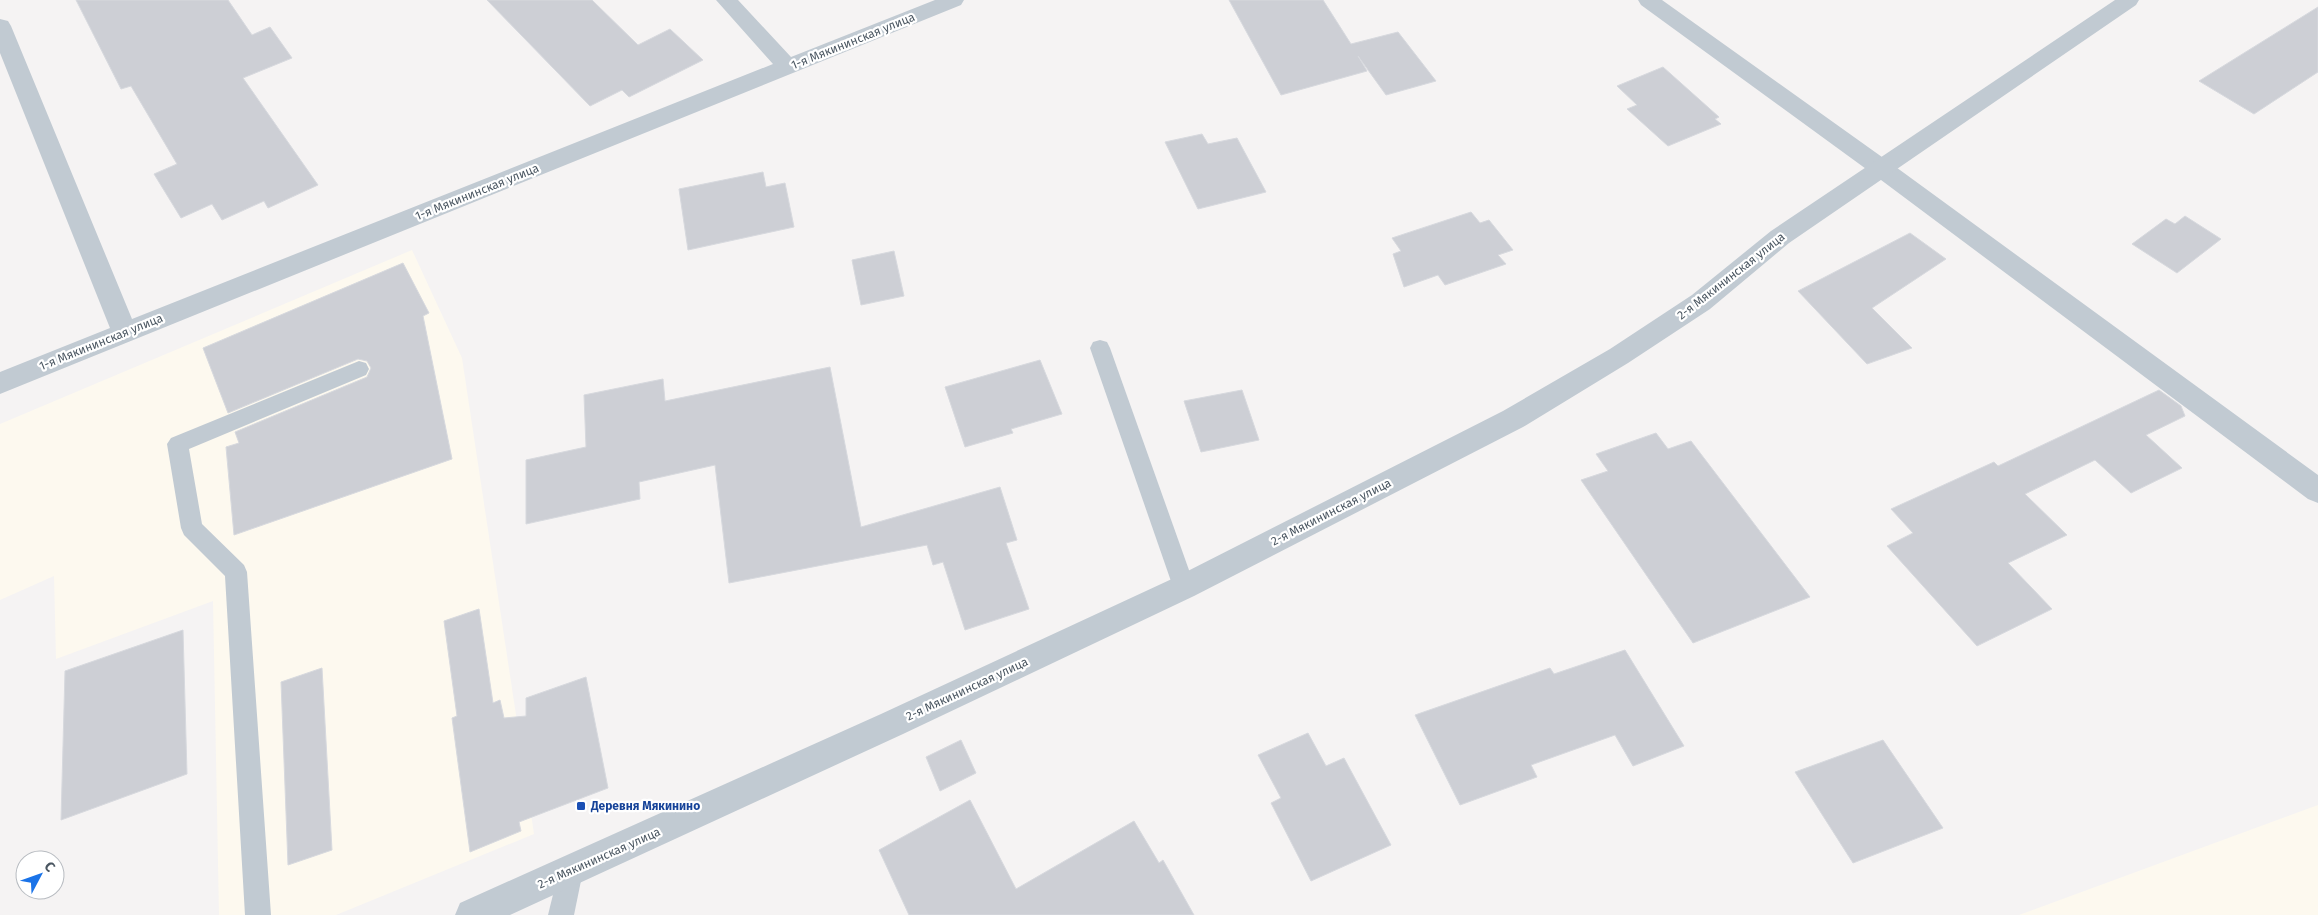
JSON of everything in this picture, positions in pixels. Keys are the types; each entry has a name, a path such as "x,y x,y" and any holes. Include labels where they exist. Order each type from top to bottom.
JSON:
{"street":[{"path":"726,0 788,67"},
{"name":"1-я Мякининская улица","path":"0,383 954,0"},
{"path":"1648,0 1881,168 2318,492"},
{"name":"2-я Мякининская улица","path":"472,915 884,728 1184,587 1513,419 1620,356 1700,302 1780,237 2129,0"},
{"path":"0,26 125,333"}],"lane":[{"path":"1100,348 1184,587"},
{"path":"258,915 236,572 192,528 178,444 359,369"},
{"path":"561,915 570,871"}],"shaded area":[{"path":"412,250 462,358 534,834 336,915 219,915 213,601 56,659 54,576 0,600 0,424"},
{"path":"2318,805 2318,915 2019,915"}],"building":[{"path":"76,0 228,0 252,35 270,27 292,58 243,78 318,185 268,208 264,201 222,220 212,204 181,218 154,174 177,164 131,86 121,89"},
{"path":"487,0 592,0 638,45 670,29 703,60 629,97 622,90 590,106"},
{"path":"1229,0 1323,0 1351,44 1398,32 1436,81 1386,95 1358,56 1367,71 1281,95"},
{"path":"2318,7 2318,72 2254,114 2199,81"},
{"path":"1663,67 1719,117 1715,119 1721,124 1668,146 1627,109 1637,105 1617,86"},
{"path":"1202,134 1208,144 1237,138 1266,192 1198,209 1165,142"},
{"path":"763,172 766,187 785,183 794,227 688,250 679,189"},
{"path":"1471,212 1480,223 1489,220 1513,250 1498,255 1506,264 1445,285 1438,275 1404,287 1393,254 1401,251 1392,238"},
{"path":"2185,216 2221,239 2177,273 2132,244 2166,219 2175,224"},
{"path":"1910,233 1946,259 1872,308 1912,348 1867,364 1798,291"},
{"path":"894,251 904,296 861,305 852,260"},
{"path":"403,263 429,313 423,316 452,459 234,535 226,447 239,443 235,432 367,377 371,368 367,361 358,359 228,413 203,348"},
{"path":"1040,360 1062,414 1011,429 1013,433 965,447 945,387"},
{"path":"830,367 861,527 1000,487 1017,540 1006,543 1029,609 965,630 943,562 933,565 927,545 729,583 715,465 639,482 640,499 526,524 526,460 586,447 584,395 663,379 665,401"},
{"path":"1242,390 1259,440 1201,452 1184,401"},
{"path":"2159,390 2181,406 2185,416 2146,435 2182,468 2131,493 2095,460 2025,494 2067,535 2008,563 2052,609 1977,646 1887,546 1913,533 1891,509 1994,462 1998,466"},
{"path":"1656,433 1668,449 1691,441 1810,597 1693,643 1581,480 1608,471 1596,454"},
{"path":"479,609 493,703 500,700 504,718 526,716 526,698 586,677 608,788 519,822 521,831 470,852 452,718 457,716 444,621"},
{"path":"183,630 187,774 61,820 65,671"},
{"path":"1625,650 1684,746 1633,766 1615,735 1531,765 1537,777 1460,805 1415,715 1550,668 1554,674"},
{"path":"322,668 332,850 288,865 281,682"},
{"path":"1308,733 1326,766 1344,758 1391,845 1311,881 1271,803 1281,798 1258,755"},
{"path":"961,740 976,773 940,791 926,757"},
{"path":"1883,740 1943,828 1853,863 1795,772"},
{"path":"970,800 1016,889 1134,821 1159,863 1163,860 1194,915 909,915 879,850"}],"place":[{"name":"Деревня Мякинино","path":"581,806"}]}
